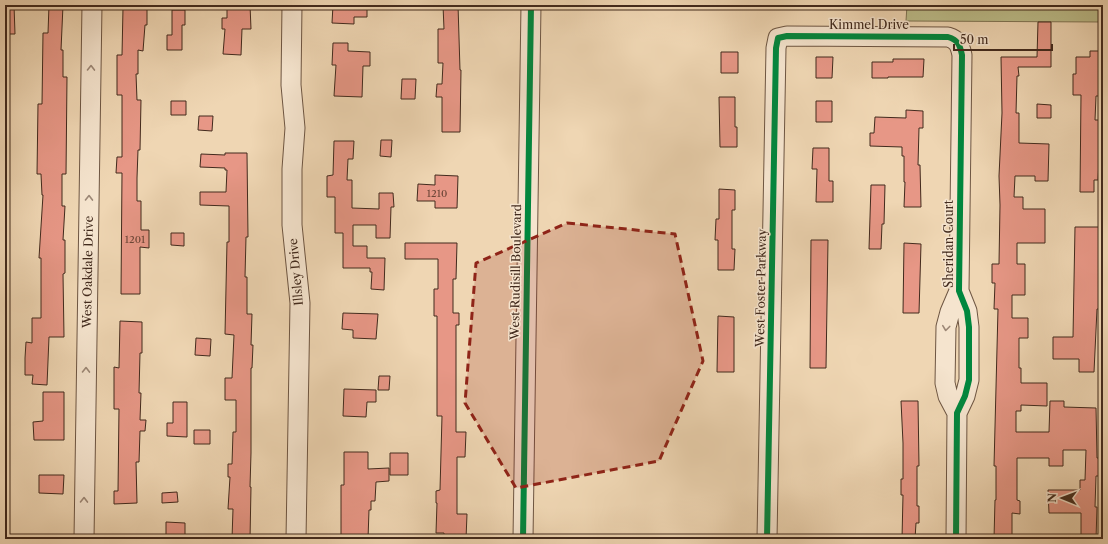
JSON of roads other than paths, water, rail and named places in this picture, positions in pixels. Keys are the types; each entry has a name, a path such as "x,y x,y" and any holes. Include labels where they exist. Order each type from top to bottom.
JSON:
{"street":[{"name":"West Oakdale Drive","path":"84,539 92,5"},
{"name":"Illsley Drive","path":"292,5 291,85 295,128 292,169 292,225 300,303 296,539"},
{"name":"West Rudisill Boulevard","path":"523,539 531,5"},
{"name":"Kimmel Drive","path":"778,38 787,36 948,37 958,42"},
{"name":"West Foster Parkway","path":"768,539 776,56 778,38"},
{"name":"Sheridan Court","path":"956,539 957,414 948,396 945,375 946,327 950,312 959,291 962,55 958,42"}]}
